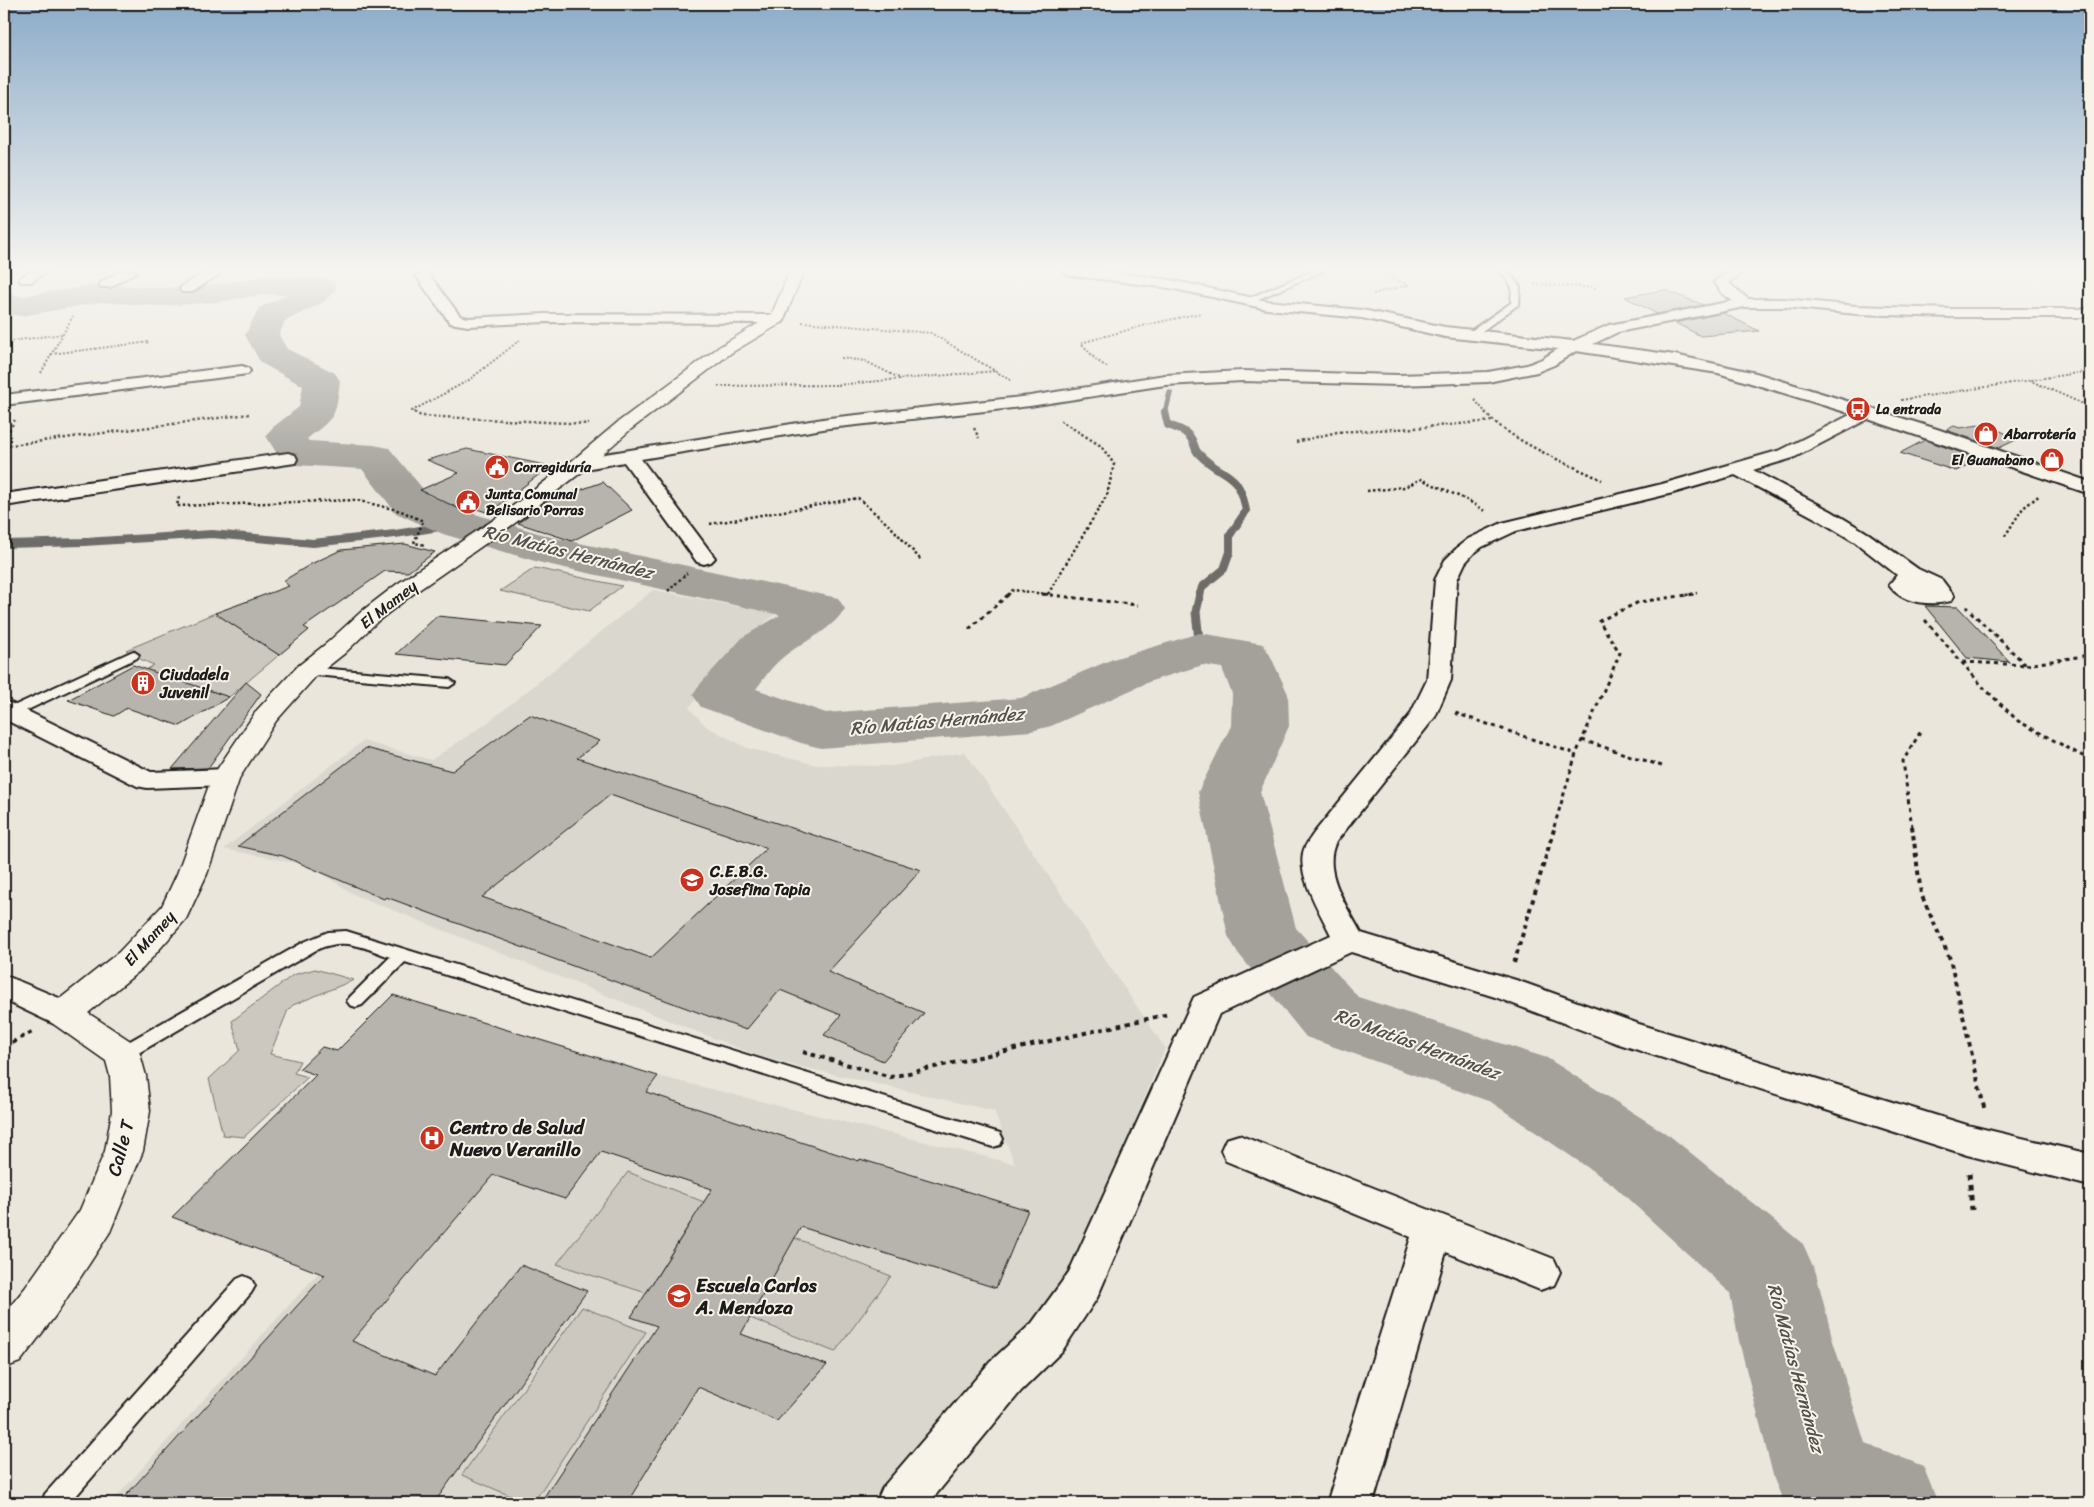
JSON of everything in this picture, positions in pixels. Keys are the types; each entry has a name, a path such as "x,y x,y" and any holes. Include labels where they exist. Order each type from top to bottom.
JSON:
{"street":[{"name":"El Mamey","path":"64,1014 131,960 175,911 192,874 226,777 266,716 308,671 370,616 462,549 508,519 580,464 624,426 725,350 740,341"},
{"path":"1530,341 1675,360 1750,376 1859,410 2090,488"},
{"path":"580,464 829,423 1035,400 1132,384 1222,376 1398,380 1488,377 1531,369 1548,362 1573,346 1587,341"},
{"path":"4,400 242,371"},
{"path":"1349,940 1322,881 1317,867 1316,853 1324,839 1422,717 1438,680 1444,592 1450,570 1466,550 1509,527 1636,496 1738,469 1786,454 1859,410"},
{"path":"630,457 684,528 704,558"},
{"path":"4,500 288,459"},
{"path":"1738,469 1824,515 1862,538 1910,574 1934,585 1943,596"},
{"path":"1910,574 1900,585 1919,596 1943,596"},
{"path":"8,710 147,780 226,777"},
{"path":"899,1503 1006,1376 1047,1337 1083,1285 1206,1006 1349,940 1507,989 1628,1034 1958,1137 2090,1170"},
{"path":"4,987 64,1014 122,1054"},
{"name":"Calle T","path":"4,1347 40,1302 100,1212 124,1151 131,1111 128,1076 122,1054"},
{"path":"1239,1150 1540,1272"},
{"path":"1350,1503 1433,1230"}],"lane":[{"path":"8,710 133,655"},
{"path":"308,671 449,684"},
{"path":"122,1054 310,946 328,938 346,937 993,1139"},
{"path":"356,1000 403,954"},
{"path":"54,1503 244,1286"}],"path":[{"path":"30,397 58,341"},
{"path":"520,341 480,373 452,391 412,411 421,416 624,426"},
{"path":"946,341 997,370 1035,400 1101,446 1114,464 1108,495 1048,594"},
{"path":"1087,341 1081,343 1096,360 1132,384"},
{"path":"50,355 150,342"},
{"path":"842,358 865,361 901,379"},
{"path":"715,386 837,385 997,370"},
{"path":"1859,410 2028,379 2090,371"},
{"path":"2028,379 2090,406"},
{"path":"4,446 249,414"},
{"path":"1296,442 1337,432 1416,428 1493,421 1537,449 1636,496"},
{"path":"184,475 177,506 356,500 401,511 423,521 414,543 462,549"},
{"path":"2005,536 2024,508 2061,478"},
{"path":"1367,491 1406,487 1421,479 1469,501 1509,527"},
{"path":"684,528 858,498 893,529 920,560"},
{"path":"969,629 1013,590 1138,605"},
{"path":"1507,989 1576,754 1620,653 1599,621 1639,602 1697,594"},
{"path":"1919,596 1912,605 1984,688 2018,721 2090,760"},
{"path":"1943,596 1960,600 1980,623 2026,665"},
{"path":"1963,662 2026,665 2090,655"},
{"path":"1428,704 1576,754"},
{"path":"1921,731 1903,761 1921,894 1950,959 1993,1146"},
{"path":"1582,740 1665,767"},
{"path":"891,1077 1136,1020 1206,1006"}],"shaded area":[{"path":"535,568 622,586 589,611 500,591"},
{"path":"653,590 776,614 738,645 689,708 707,727 747,748 817,765 893,766 965,752 1165,1048 1108,1186 1077,1269 1046,1321 869,1503 111,1503 319,1272 483,1171 565,1199 658,1076 1015,1164 994,1111 763,1058 355,895 310,866 224,849 363,741 431,760 490,721"},
{"path":"215,613 279,655 229,697 146,670 154,665 126,650"},
{"path":"315,969 354,980 293,1005 288,1010 270,1054 300,1061 294,1073 308,1077 244,1137 223,1135 209,1079 240,1050 232,1021 293,975"},
{"path":"628,1172 891,1276 835,1352 750,1318 785,1254 690,1223 646,1293 557,1264"},
{"path":"582,1307 646,1332 533,1503 527,1503 462,1475"}],"building":[{"name":"Abarrotería","path":"1985,424 2018,439 1999,448 1946,430 1954,426 1960,428"},
{"path":"1925,440 1979,459 1956,471 1900,453"},
{"path":"467,449 550,466 489,513 477,509 468,513 420,490 459,473 427,460"},
{"path":"603,482 632,510 572,541 518,523 546,502"},
{"path":"405,544 435,552 408,572 385,571 304,627 309,630 279,655 215,613 289,586 283,581 311,564 341,550"},
{"path":"1925,606 1958,607 2010,662 1967,658"},
{"path":"437,616 542,626 505,665 396,654"},
{"name":"Ciudadela Juvenil","path":"133,665 229,697 180,726 127,708 114,716 68,700"},
{"path":"246,682 261,694 208,768 172,769"},
{"path":"530,715 600,741 577,758 921,870 828,972 924,1013 883,1061 824,1035 841,1015 780,990 746,1030 386,897 384,899 283,856 238,846 366,748 452,771","holes":["610,795 767,848 651,958 482,897"]},
{"path":"393,995 658,1076 646,1092 859,1161 860,1159 1028,1210 996,1288 801,1227 741,1334 827,1365 777,1421 698,1387 627,1503 540,1503 657,1326 631,1317 712,1189 601,1152 565,1199 493,1175 352,1341 435,1376 521,1265 587,1291 434,1503 119,1503 325,1275 172,1217 316,1075 299,1069 322,1047 337,1051"}],"waterway":[{"name":"Río Matías Hernández","path":"265,341 273,356 322,381 317,412 286,436 296,453 374,457 412,504 459,524 542,549 820,609 802,624 762,648 721,695 821,731 1031,714 1132,670 1200,649 1244,655 1260,694 1260,726 1229,792 1263,936 1332,1017 1519,1080 1641,1160 1771,1273 1786,1341 1825,1479 1886,1503"},
{"path":"1165,413 1170,393"},
{"path":"1165,413 1168,425 1186,433 1194,443 1196,451 1239,487 1246,511 1230,535 1230,552 1224,569 1202,587 1200,595"},
{"path":"4,544 84,542 212,534 313,543 395,534 459,524"},
{"path":"1200,594 1196,612 1200,649"}],"place":[{"name":"La entrada","path":"1858,409"},
{"name":"Abarrotería","path":"1986,434"},
{"name":"El Guanabano","path":"2052,460"},
{"name":"Corregiduría","path":"497,467"},
{"name":"Junta Comunal Belisario Porras","path":"468,502"},
{"name":"Ciudadela Juvenil","path":"143,683"},
{"name":"C.E.B.G. Josefina Tapia","path":"692,880"},
{"name":"Centro de Salud Nuevo Veranillo","path":"432,1138"},
{"name":"Escuela Carlos A. Mendoza","path":"679,1296"}]}
